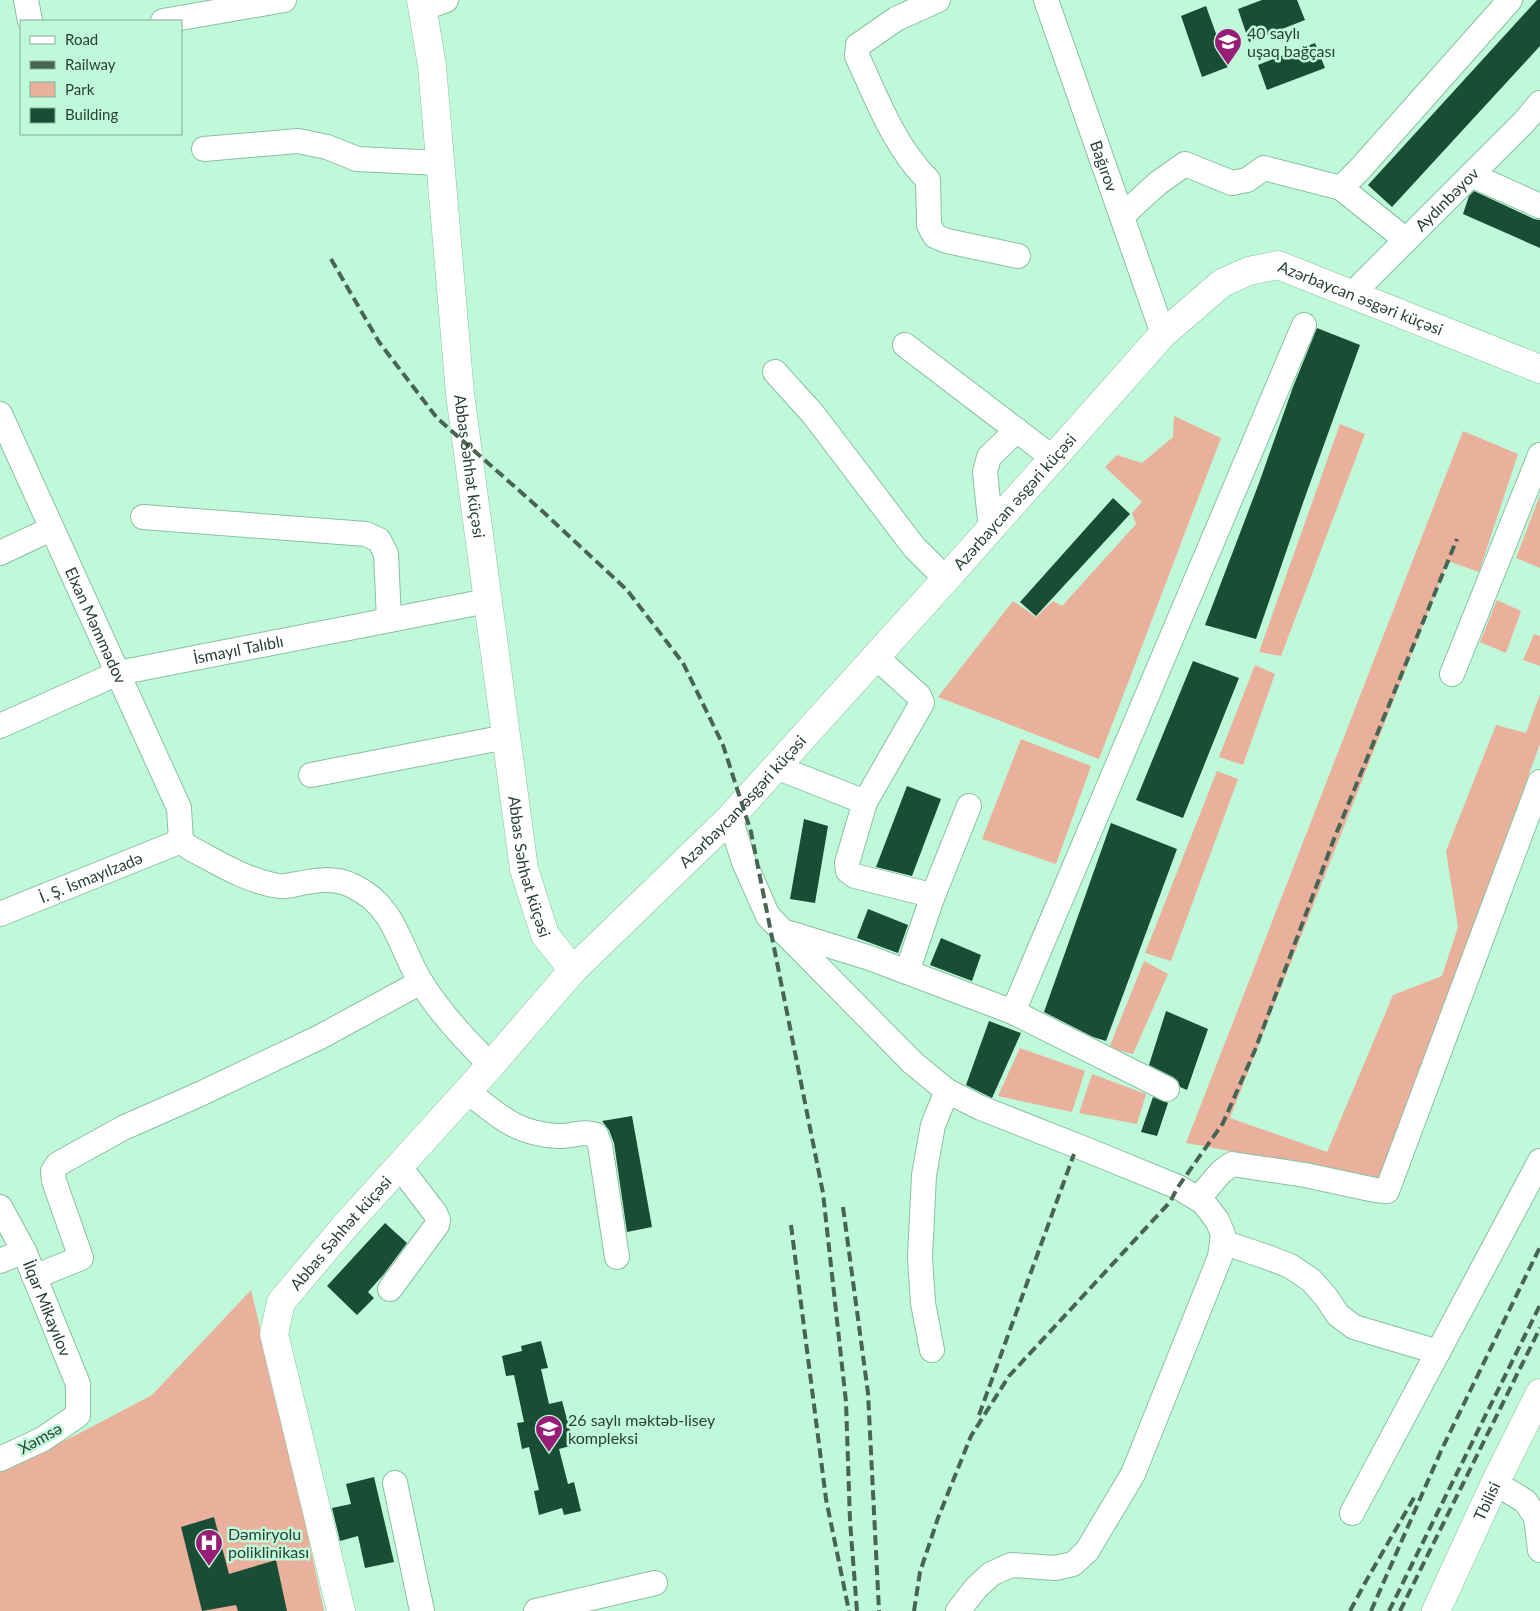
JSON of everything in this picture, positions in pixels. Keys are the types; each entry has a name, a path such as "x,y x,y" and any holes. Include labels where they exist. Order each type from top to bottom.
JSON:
{"main road":[{"name":"Abbas Səhhət küçəsi","path":"342,1611 274,1334 281,1302 346,1225 491,1065 573,970 545,935 524,869 460,394 432,66 430,3"},
{"name":"Azərbaycan əsgəri küçəsi","path":"573,970 730,818 991,529 1163,334 1222,283 1249,271 1278,265 1540,369"},
{"name":"Tbilisi","path":"1436,1611 1540,1393"}],"street":[{"path":"26,0 30,20"},
{"path":"169,20 284,0"},
{"path":"938,0 896,19 858,45 857,56 902,149 915,167 928,180 929,225 935,236 947,241 1018,256"},
{"name":"Bağırov","path":"1046,0 1163,334"},
{"path":"1340,188 1392,134 1510,0"},
{"name":"Aydınbəyov","path":"1352,294 1524,122 1540,103"},
{"path":"204,149 298,141 327,147 357,159 440,164"},
{"path":"1122,216 1158,183 1185,164 1232,183 1247,180 1264,168 1340,188 1406,240"},
{"path":"1471,175 1540,206"},
{"path":"1013,1012 1304,325"},
{"path":"905,345 1053,458"},
{"path":"775,372 813,414 914,547 946,579"},
{"name":"Elxan Məmmədov","path":"0,414 179,808 181,841"},
{"path":"991,529 985,472 989,457 1016,430"},
{"path":"1452,674 1540,455"},
{"path":"143,517 366,534 379,540 386,554 389,620"},
{"path":"0,552 51,529"},
{"name":"İsmayıl Talıblı","path":"0,726 118,673 488,601"},
{"path":"876,657 919,696 922,703 865,802 847,863 848,870 855,876 924,893 932,898"},
{"path":"311,774 506,737"},
{"path":"776,768 865,802"},
{"path":"1198,1199 1222,1172 1232,1164 1388,1191 1540,782"},
{"path":"907,972 932,898 969,806"},
{"path":"730,818 744,862 768,916 913,1064 946,1091 981,1108 1178,1187 1203,1202 1217,1220 1223,1234 1220,1257 1132,1474 1087,1551 1073,1564 1055,1568 1011,1566 991,1574 976,1588 958,1611"},
{"path":"181,841 188,847 249,879 281,887 336,879 354,886 377,903 393,922 421,982 457,1032 491,1065"},
{"name":"İ. Ş. İsmayılzadə","path":"0,914 181,841"},
{"path":"784,932 870,958 1013,1012 1167,1088"},
{"path":"34,1277 81,1258 54,1181 53,1171 58,1164 123,1128 296,1048 421,982"},
{"path":"467,1091 504,1120 518,1128 538,1135 562,1137 586,1132 596,1135 600,1145 617,1257"},
{"path":"932,1350 923,1303 920,1257 924,1175 932,1125 946,1091"},
{"path":"1352,1514 1540,1161"},
{"path":"390,1289 437,1225 438,1220 435,1213 399,1166"},
{"name":"İlqar Mikayılov","path":"0,1207 24,1251 78,1384 78,1415"},
{"path":"1222,1242 1290,1266 1310,1280 1326,1297 1338,1315 1354,1327 1438,1352"},
{"path":"0,1262 24,1251"},
{"name":"Xəmsə","path":"0,1459 43,1439 78,1415"},
{"path":"395,1483 422,1611"},
{"path":"1495,1484 1525,1501 1536,1517 1540,1550"},
{"path":"536,1611 655,1584"}],"green space":[{"path":"1174,416 1221,438 1099,759 938,697 1013,601 1036,617 1053,601 1062,606 1136,524 1132,513 1142,502 1105,467 1117,455 1142,463 1173,437"},
{"path":"1340,424 1365,434 1281,656 1259,652"},
{"path":"1463,431 1518,454 1479,572 1448,561 1230,1118 1327,1152 1393,995 1442,976 1458,927 1446,851 1496,725 1526,733 1540,694 1540,744 1380,1178 1186,1143"},
{"path":"1540,495 1540,568 1516,558"},
{"path":"1497,600 1521,611 1506,653 1480,642"},
{"path":"1534,634 1540,636 1540,666 1523,660"},
{"path":"1255,665 1275,674 1243,765 1219,757"},
{"path":"1021,739 1091,766 1056,864 982,839"},
{"path":"1217,771 1238,779 1171,961 1145,953"},
{"path":"1144,961 1168,974 1133,1054 1109,1048"},
{"path":"1020,1048 1085,1071 1072,1112 998,1096"},
{"path":"1092,1074 1146,1094 1137,1124 1079,1113"},
{"path":"251,1290 288,1444 324,1611 0,1611 0,1472 152,1395"}],"building":[{"path":"1262,0 1297,0 1305,20 1249,42 1238,9"},
{"path":"1537,0 1540,0 1540,46 1392,207 1368,185"},
{"path":"1206,6 1228,67 1202,77 1181,16"},
{"path":"1315,43 1325,68 1267,90 1258,65"},
{"path":"1474,191 1540,220 1540,248 1463,214 1469,196"},
{"path":"1317,328 1360,345 1256,639 1205,625 1293,387"},
{"path":"1113,498 1130,514 1036,616 1020,602"},
{"path":"1193,661 1239,678 1183,818 1136,800"},
{"path":"907,786 941,799 912,876 876,867"},
{"path":"804,819 828,826 815,903 790,899"},
{"path":"1111,823 1177,849 1106,1041 1093,1037 1044,1012"},
{"path":"868,909 908,925 898,953 857,938"},
{"path":"941,938 981,955 972,981 930,965"},
{"path":"1166,1011 1208,1029 1187,1090 1180,1087 1178,1081 1173,1077 1149,1065"},
{"path":"989,1021 1021,1033 992,1098 966,1085"},
{"path":"1153,1097 1168,1103 1157,1136 1141,1132"},
{"path":"632,1116 652,1227 627,1232 614,1143 609,1130 602,1121"},
{"path":"385,1223 407,1243 368,1292 374,1298 357,1315 327,1286"},
{"path":"541,1341 548,1368 541,1369 549,1404 562,1401 574,1445 559,1449 568,1484 574,1482 581,1511 564,1515 562,1508 539,1515 534,1491 539,1490 529,1447 522,1449 517,1423 524,1422 514,1375 506,1376 502,1356 522,1351 521,1346"},
{"path":"374,1477 394,1562 365,1568 358,1536 340,1541 332,1508 351,1504 346,1484"},
{"name":"Dəmiryolu poliklinikası","path":"214,1517 229,1574 276,1560 287,1611 238,1611 236,1605 202,1611 181,1527"}],"railway":[{"path":"331,259 379,342 437,418 540,509 627,590 683,663 723,745 751,832 823,1193 846,1402 850,1521 857,1611"},
{"path":"914,1611 920,1572 938,1518 971,1436 1009,1376 1170,1202 1178,1187 1223,1123 1255,1050 1334,839 1457,539"},
{"path":"979,1415 1074,1154"},
{"path":"843,1207 868,1393 879,1611"},
{"path":"791,1225 826,1499 849,1611"},
{"path":"1371,1611 1441,1451 1540,1247"},
{"path":"1389,1611 1540,1305"},
{"path":"1400,1611 1540,1328"},
{"path":"1350,1611 1415,1496"}],"place":[{"name":"40 saylı uşaq bağçası","path":"1228,66"},
{"name":"26 saylı məktəb-lisey kompleksi","path":"549,1453"},
{"name":"Dəmiryolu poliklinikası","path":"209,1567"}]}
